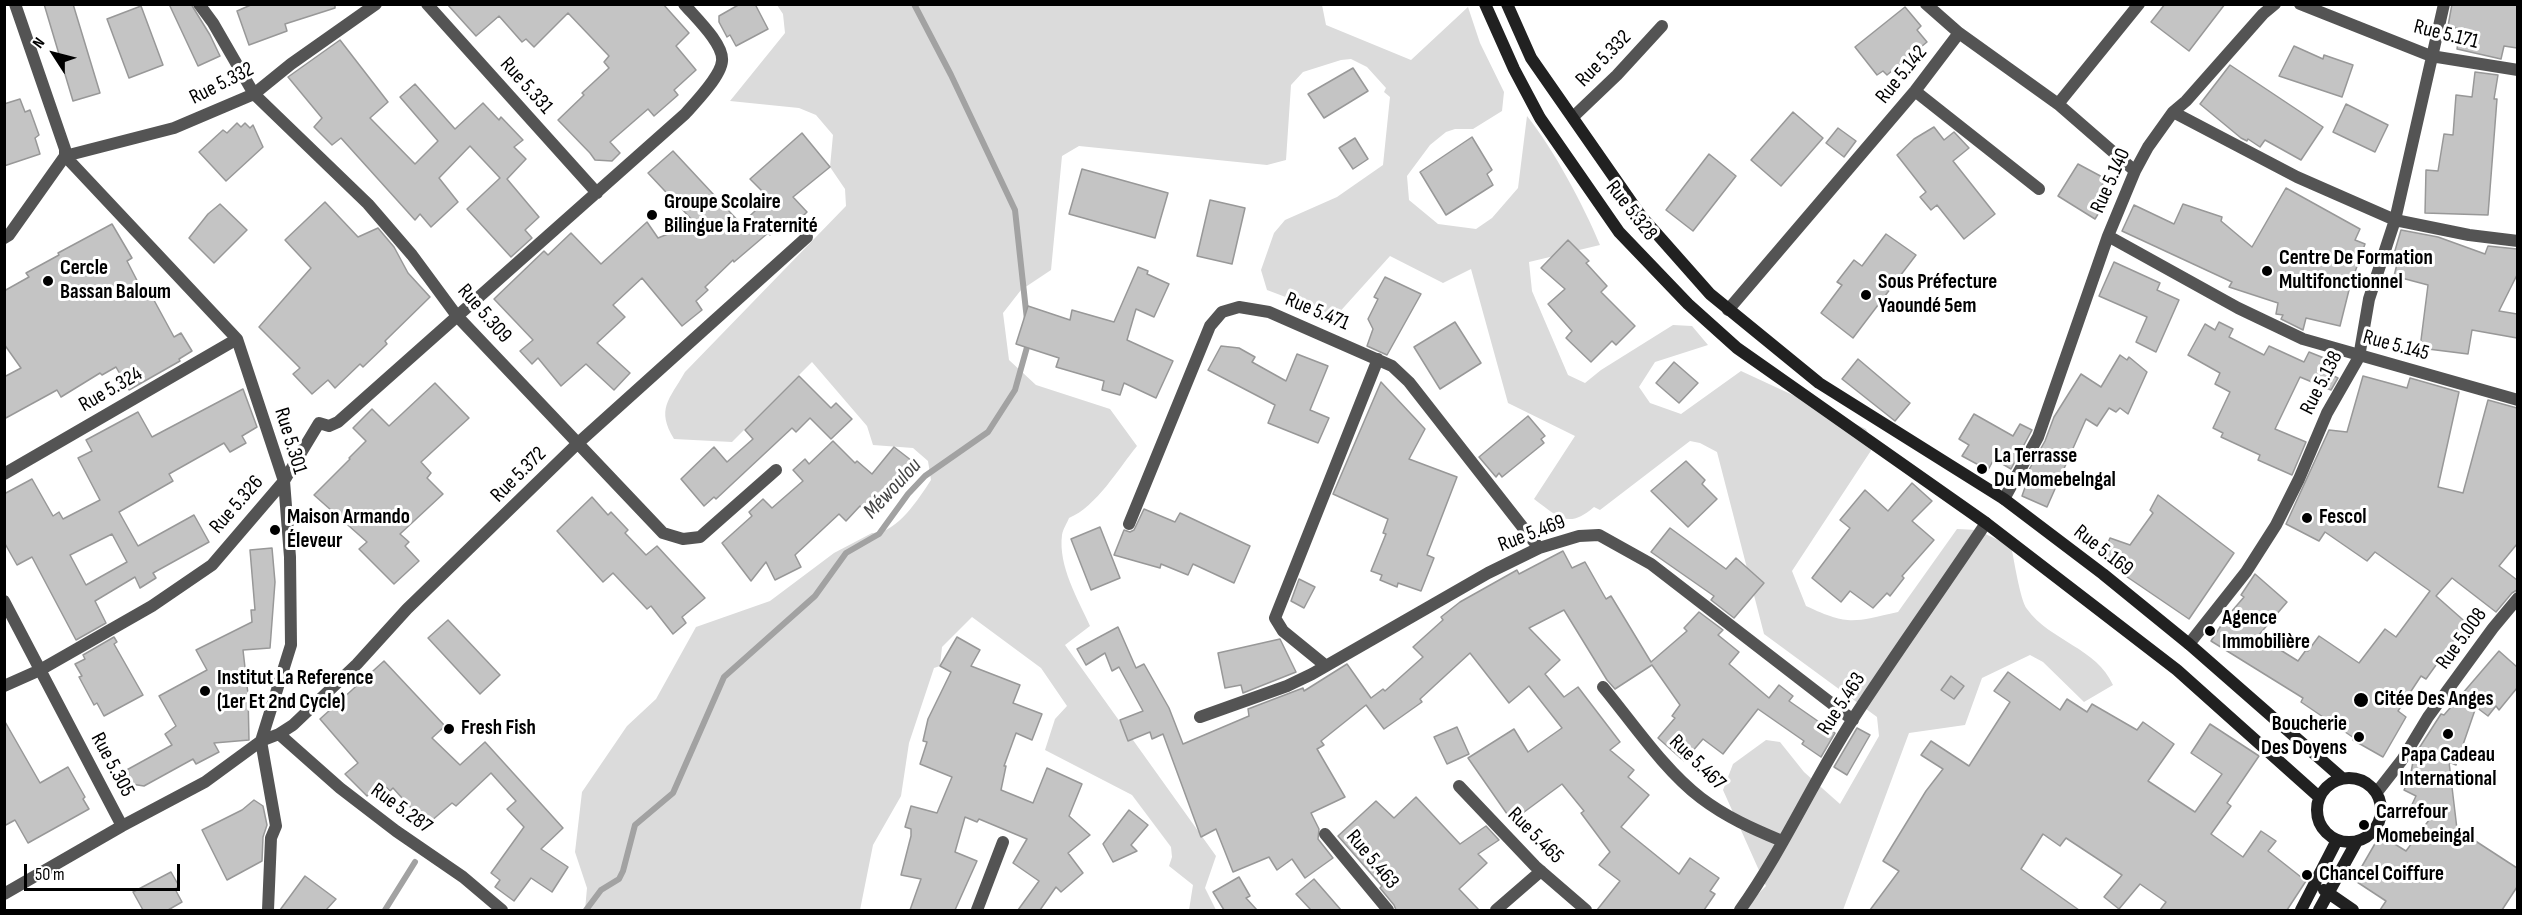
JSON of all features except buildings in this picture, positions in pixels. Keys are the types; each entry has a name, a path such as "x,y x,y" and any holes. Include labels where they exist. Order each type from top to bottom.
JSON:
{"main road":[{"name":"Rue 5.328","path":"1485,4 1514,69 1540,118 1619,232 1688,304 1737,348 1986,523"},
{"name":"Rue 5.328","path":"1508,4 1531,58 1641,216 1710,294 1819,383"},
{"name":"Rue 5.169","path":"1819,383 2004,500 2103,574 2189,644 2342,778"},
{"path":"1986,523 2176,670 2319,797"},
{"path":"2319,910 2357,841 2374,831 2379,822 2381,802 2371,784 2362,779 2342,778 2332,782 2319,797 2317,807 2322,827 2337,840 2357,841"},
{"path":"2301,910 2316,885 2337,840"},
{"path":"2316,885 2353,910"}],"street":[{"path":"4,238 9,236 65,156 65,149 15,4"},
{"name":"Rue 5.309","path":"199,4 213,23 254,94 368,204 412,255 457,316 663,533 683,539 700,537 776,470"},
{"name":"Rue 5.332","path":"65,156 174,128 254,94 291,64 376,4"},
{"name":"Rue 5.331","path":"427,4 597,193"},
{"name":"Rue 5.326","path":"4,686 40,670 152,606 212,565 284,481 318,423 329,426 338,422 685,114 707,89 722,62 720,49 684,4"},
{"path":"1926,4 1959,33 2058,104 2135,171"},
{"path":"2058,104 2139,4"},
{"path":"2275,4 2186,101 2173,112 2297,177 2395,220 2469,235 2517,241"},
{"name":"Rue 5.171","path":"2300,4 2430,56 2517,70"},
{"name":"Rue 5.138","path":"2189,644 2246,572 2276,525 2299,479 2327,413 2360,357 2369,299 2395,220 2430,56 2444,4"},
{"name":"Rue 5.332","path":"1573,117 1617,75 1662,26"},
{"name":"Rue 5.142","path":"1728,310 1915,91 1959,33"},
{"path":"1915,91 2039,189"},
{"name":"Rue 5.140","path":"2004,500 2038,436 2108,236 2135,171 2148,147 2173,112"},
{"name":"Rue 5.301","path":"65,156 237,339 284,481 290,558 291,645 261,741 276,826 271,838 268,910"},
{"name":"Rue 5.145","path":"2108,236 2238,308 2303,339 2517,400"},
{"name":"Rue 5.372","path":"122,826 205,782 261,741 279,735 357,664 407,609 578,444 807,237"},
{"name":"Rue 5.471","path":"1129,524 1210,326 1222,312 1239,307 1269,312 1392,366 1409,382 1539,548"},
{"name":"Rue 5.324","path":"4,474 237,339"},
{"path":"1326,666 1283,632 1275,618 1378,359"},
{"name":"Rue 5.463","path":"1740,910 1763,878 1782,841 1853,720 1986,523"},
{"name":"Rue 5.469","path":"1200,717 1287,686 1488,573 1539,548 1579,536 1599,535 1652,564 1853,720"},
{"name":"Rue 5.008","path":"2377,792 2402,760 2428,717 2517,598"},
{"name":"Rue 5.305","path":"4,601 122,826 4,894"},
{"name":"Rue 5.467","path":"1603,687 1675,774 1699,797 1735,821 1782,841"},
{"name":"Rue 5.287","path":"279,735 349,795 396,831 464,877 502,910"},
{"name":"Rue 5.465","path":"1459,786 1541,871 1586,910"},
{"name":"Rue 5.463","path":"1325,834 1388,910"},
{"path":"977,910 1003,842"},
{"path":"1496,910 1541,871"}],"shaded area":[{"path":"777,5 1322,5 1326,25 1411,60 1468,7 1480,43 1504,92 1502,111 1473,129 1455,129 1446,132 1430,145 1407,176 1409,200 1438,224 1476,229 1492,218 1518,188 1527,116 1567,178 1600,245 1529,262 1532,291 1568,375 1585,383 1601,370 1673,325 1692,326 1708,345 1655,362 1639,387 1650,403 1681,414 1741,371 1866,429 1874,446 1792,571 1806,606 1832,617 1851,620 1898,612 1957,529 1977,530 2011,546 2020,589 2027,609 2048,629 2096,662 2106,672 2113,685 2084,702 2043,662 2030,655 1982,678 1965,725 1909,733 1843,910 1742,910 1766,886 1723,790 1733,764 1766,740 1780,742 1804,772 1840,804 1879,736 1877,717 1764,634 1717,452 1700,443 1690,441 1600,510 1594,507 1577,518 1563,518 1556,515 1534,499 1575,436 1508,403 1471,269 1443,283 1390,256 1336,316 1267,290 1261,270 1274,233 1285,220 1337,197 1383,165 1390,97 1384,92 1386,88 1367,67 1351,59 1341,60 1303,72 1291,85 1286,160 1267,165 1079,146 1062,156 1051,270 1021,290 1003,313 1009,360 1036,385 1110,409 1137,446 1098,496 1079,513 1069,518 1063,531 1062,547 1066,570 1090,626 1065,645 1216,856 1205,888 1216,910 1189,910 1193,885 1169,866 1172,857 1171,847 1132,795 1045,750 1055,719 1067,706 1041,668 972,617 942,647 940,666 934,668 909,743 901,796 873,845 860,910 585,910 587,888 575,852 582,792 627,726 656,699 696,627 770,601 834,553 872,533 890,528 906,514 931,480 928,461 913,448 873,445 867,426 812,362 732,442 674,439 666,420 667,405 685,372 846,206 845,189 830,167 833,135 816,115 799,108 730,101 785,33 783,14"}],"waterway":[{"name":"Méwoulou","path":"914,4 951,75 1015,210 1027,320"},
{"name":"Méwoulou","path":"586,910 601,890 619,879 635,825 673,793 724,677 815,596 846,553 879,534 908,494 925,476 988,432 1015,390 1029,340"},
{"path":"385,910 415,862"}],"place":[{"name":"Groupe Scolaire Bilingue la Fraternité","path":"652,215"},
{"name":"Centre De Formation Multifonctionnel","path":"2267,271"},
{"name":"Cercle Bassan Baloum","path":"48,281"},
{"name":"Sous Préfecture Yaoundé 5em","path":"1866,295"},
{"name":"La Terrasse Du Momebelngal","path":"1982,469"},
{"name":"Fescol","path":"2307,518"},
{"name":"Maison Armando Éleveur","path":"275,530"},
{"name":"Agence Immobilière","path":"2210,631"},
{"name":"Institut La Reference (1er Et 2nd Cycle)","path":"205,691"},
{"name":"Citée Des Anges","path":"2361,700"},
{"name":"Fresh Fish","path":"449,729"},
{"name":"Papa Cadeau International","path":"2448,734"},
{"name":"Boucherie Des Doyens","path":"2359,737"},
{"name":"Carrefour Momebeingal","path":"2364,825"},
{"name":"Chancel Coiffure","path":"2307,875"}]}
